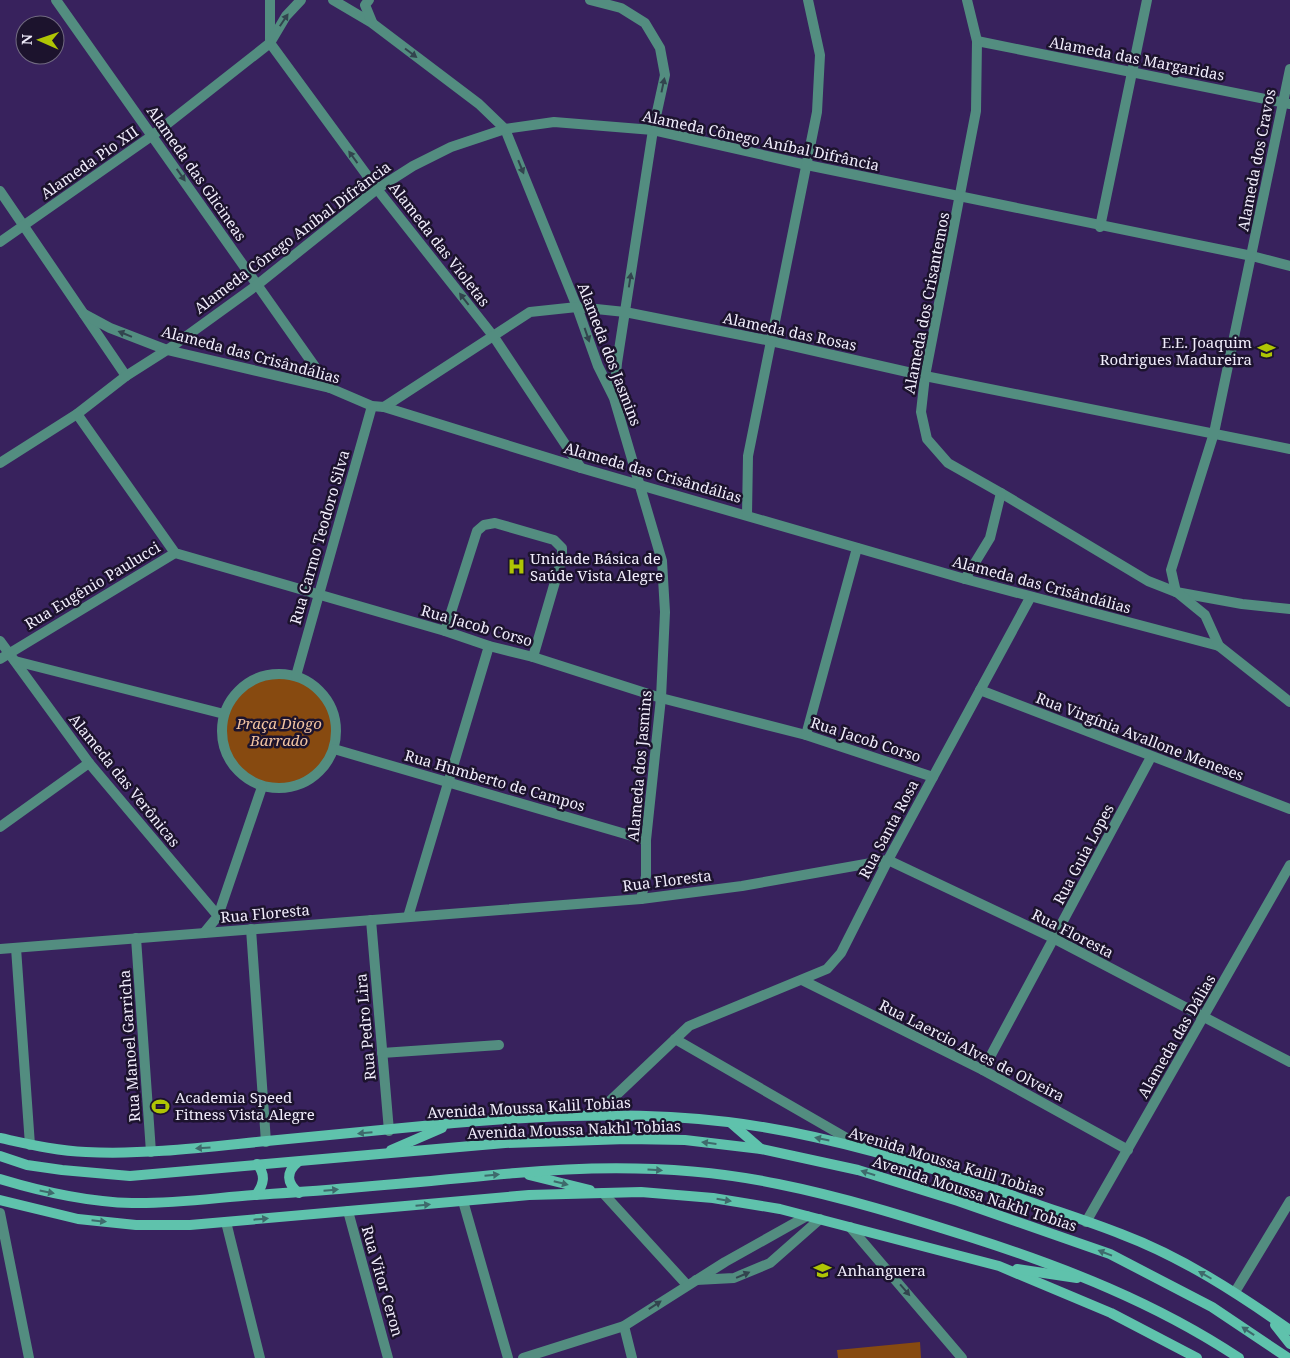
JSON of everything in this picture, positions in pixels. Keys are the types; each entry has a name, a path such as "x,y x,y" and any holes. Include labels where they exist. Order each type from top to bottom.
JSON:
{"main road":[{"name":"Avenida Moussa Kalil Tobias","path":"0,1138 30,1145 84,1152 151,1152 389,1131 454,1123 588,1116 662,1116 730,1122 865,1148 965,1179 1124,1234 1192,1267 1235,1292 1290,1330"},
{"path":"730,1122 760,1149"},
{"path":"382,1153 454,1123"},
{"name":"Avenida Moussa Nakhl Tobias","path":"0,1156 27,1164 62,1170 130,1176 505,1143 626,1139 685,1140 760,1149 858,1170 958,1201 1110,1254 1212,1307 1288,1358"},
{"path":"298,1162 291,1168 288,1175 291,1187 299,1193"},
{"path":"256,1195 264,1177 257,1164"},
{"path":"0,1179 39,1191 80,1199 133,1203 299,1193 518,1173 623,1168 700,1172 776,1183 890,1212 1026,1255 1095,1281 1133,1299 1238,1358"},
{"path":"518,1173 603,1193"},
{"path":"0,1200 78,1219 136,1225 190,1225 529,1195 641,1192 713,1198 780,1208 999,1266 1095,1281"},
{"path":"999,1266 1111,1313 1190,1356"},
{"path":"1258,1308 1290,1344"}],"street":[{"name":"Alameda das Glicineas","path":"56,0 330,388"},
{"path":"270,0 270,43"},
{"name":"Alameda Pio XII","path":"0,242 153,135 270,43 286,16 301,0"},
{"name":"Alameda dos Jasmins","path":"334,0 372,23 479,104 505,129 577,307 598,366 614,398 662,561 665,612 661,698 646,840 646,876 641,899"},
{"path":"369,0 365,5 372,23"},
{"path":"590,0 621,8 645,23 660,48 665,75 653,130 617,363 614,398"},
{"path":"747,514 748,456 817,112 820,55 808,0"},
{"name":"Alameda dos Crisantemos","path":"967,0 977,41 976,111 961,197 925,376 921,412 927,438 948,464 1002,493 1148,581 1176,592"},
{"path":"1100,227 1147,0"},
{"name":"Alameda das Margaridas","path":"977,41 1286,103"},
{"name":"Alameda das Violetas","path":"270,43 377,189 494,337 581,468"},
{"name":"Alameda dos Cravos","path":"1214,432 1286,103 1290,69"},
{"name":"Alameda Cônego Aníbal Difrância","path":"0,463 77,414 126,376 167,350 256,284 377,189 413,166 451,147 505,129 554,122 653,130 807,165 1100,227 1252,256 1290,266"},
{"path":"0,191 126,376"},
{"name":"Alameda das Rosas","path":"384,408 530,312 577,307 625,312 771,341 925,376 1214,432 1290,449"},
{"name":"Alameda das Crisândálias","path":"84,314 167,350 330,388 372,406 581,468 747,514 965,580 1219,646"},
{"path":"598,366 617,363"},
{"name":"Rua Carmo Teodoro Silva","path":"296,676 372,406"},
{"path":"77,414 175,553"},
{"path":"1214,432 1171,570 1176,592 1205,616 1219,646 1290,702"},
{"path":"965,580 990,538 1002,493"},
{"path":"445,631 477,531 484,525 495,523 554,540 562,548 562,558 533,657"},
{"path":"806,735 857,548"},
{"name":"Rua Jacob Corso","path":"175,553 445,631 489,646 533,657 661,698 806,735 933,777"},
{"name":"Rua Eugênio Paulucci","path":"8,658 175,553"},
{"path":"1176,592 1242,604 1290,609"},
{"name":"Rua Santa Rosa","path":"588,1116 611,1100 689,1026 827,969 841,953 888,860 1030,598"},
{"name":"Alameda das Verônicas","path":"0,640 8,658 89,763 218,916"},
{"path":"408,918 447,781 489,646"},
{"path":"8,658 224,714"},
{"path":"279,674 296,676 312,684 325,697 333,713 336,731 334,748 326,765 314,778 289,788 262,787 246,778 233,766 225,750 222,732 224,714 232,698 245,685 261,677 279,674"},
{"name":"Rua Virgínia Avallone Meneses","path":"980,690 1150,757 1290,809"},
{"name":"Rua Humberto de Campos","path":"334,748 646,840"},
{"name":"Rua Guia Lopes","path":"983,1070 1055,939 1150,757"},
{"path":"0,827 89,763"},
{"path":"204,933 218,916 262,787"},
{"name":"Rua Floresta","path":"0,949 641,899 742,886 888,860 1055,939 1290,1062"},
{"name":"Alameda das Dálias","path":"1086,1222 1290,865"},
{"path":"1280,884 1290,889"},
{"name":"Rua Pedro Lira","path":"371,920 389,1131"},
{"path":"251,930 266,1142"},
{"name":"Rua Manoel Garricha","path":"136,938 151,1152"},
{"path":"16,948 30,1145"},
{"name":"Rua Laercio Alves de Olveira","path":"802,980 983,1070 1128,1150"},
{"path":"675,1039 865,1148"},
{"path":"382,1054 499,1045"},
{"path":"603,1193 691,1283"},
{"path":"463,1201 508,1358"},
{"path":"1235,1292 1290,1201"},
{"name":"Rua Vitor Ceron","path":"348,1211 388,1358"},
{"path":"0,1213 29,1358"},
{"path":"523,1358 624,1326 691,1283 807,1216"},
{"path":"691,1283 734,1278 770,1263 820,1219"},
{"path":"226,1222 260,1358"},
{"path":"850,1227 962,1358"},
{"path":"624,1326 632,1358"}],"green space":[{"name":"Praça Diogo Barrado","path":"279,677 300,681 318,692 329,710 333,731 329,752 318,770 300,781 279,785 258,781 240,770 229,752 225,731 229,710 240,692 258,681"},
{"path":"920,1342 921,1358 838,1358 837,1350"}],"place":[{"name":"E.E. Joaquim Rodrigues Madureira","path":"1266,351"},
{"name":"Unidade Básica de Saúde Vista Alegre","path":"516,567"},
{"name":"Academia Speed Fitness Vista Alegre","path":"161,1106"},
{"name":"Anhanguera","path":"823,1270"}]}
